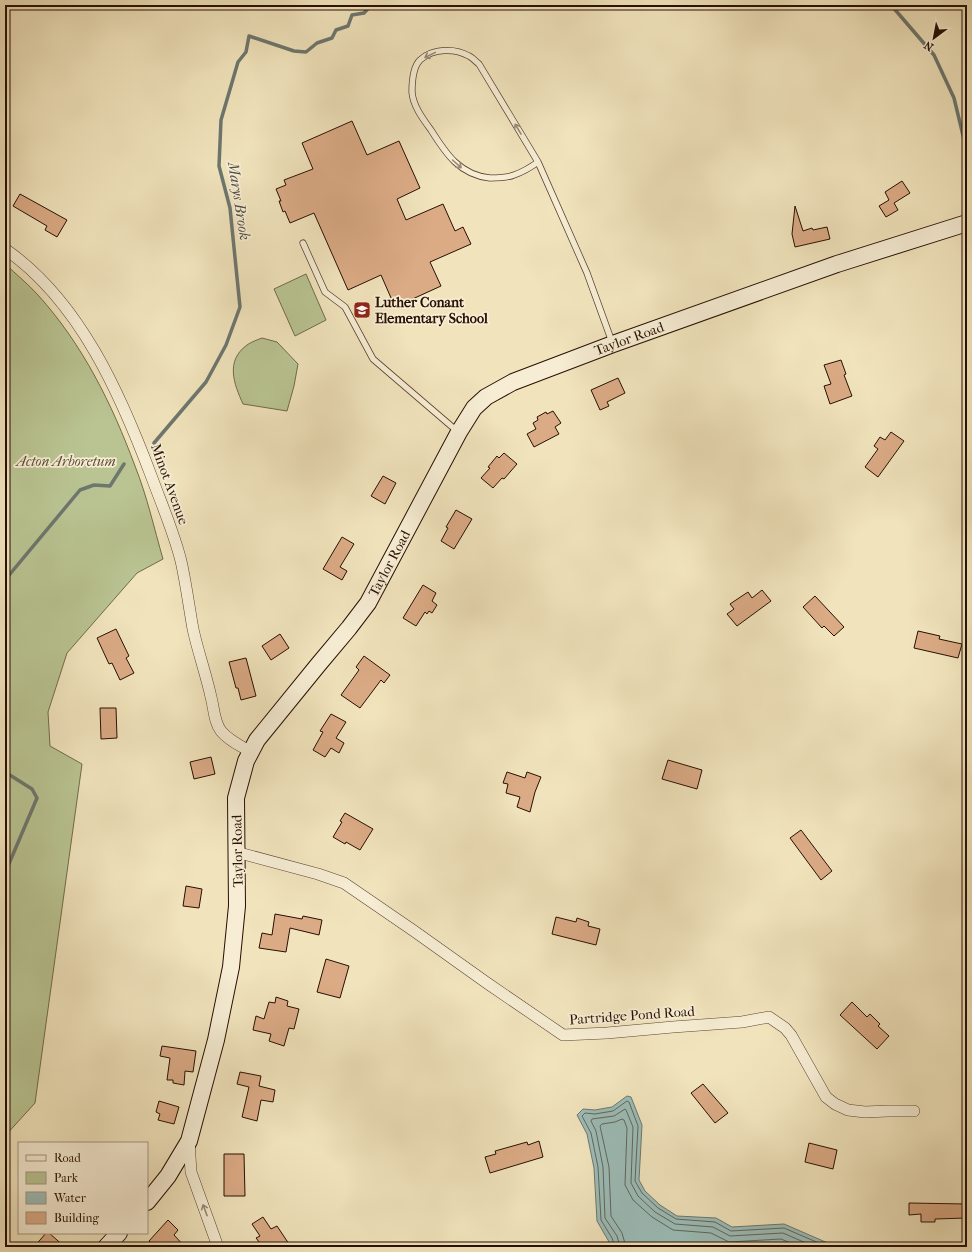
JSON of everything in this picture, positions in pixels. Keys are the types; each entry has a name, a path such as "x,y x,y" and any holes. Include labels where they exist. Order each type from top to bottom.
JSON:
{"street":[{"name":"Taylor Road","path":"148,1201 168,1176 189,1142 216,1040 232,967 238,872 236,852 236,798 246,761 257,740 368,603 459,432 474,408 499,389 513,382 613,344 837,264 967,223"},
{"name":"Minot Avenue","path":"5,249 18,258 38,277 66,308 101,363 123,406 140,445 181,560 194,631 215,718 221,731 230,740 251,752"},
{"name":"Partridge Pond Road","path":"236,852 318,874 344,883 414,930 487,983 563,1035 742,1022 769,1017 785,1028 791,1035 826,1097 835,1104 848,1110 865,1112 914,1111"},
{"path":"189,1142 191,1172 218,1247"},
{"path":"106,1247 118,1234"}],"lane":[{"path":"538,162 513,176 496,178 480,177 465,171 454,162 436,139 419,112 412,94 416,67 420,60 432,53 445,50 469,56 479,64 538,162 586,273 613,344"},
{"path":"303,243 325,292 346,307 373,359 459,432"}],"green space":[{"name":"Acton Arboretum","path":"5,264 34,291 54,314 69,334 95,376 116,420 139,477 147,500 163,559 137,573 67,653 48,712 50,746 82,764 35,1103 5,1136"},
{"path":"306,274 326,320 295,336 274,289"},
{"path":"262,338 277,342 298,364 287,411 243,404 237,389 233,373 236,358 240,351 247,345"}],"water":[{"path":"627,1096 631,1097 642,1125 639,1180 645,1191 660,1205 677,1216 716,1218 732,1227 784,1224 837,1247 612,1247 597,1221 594,1168 587,1134 577,1115 583,1109 595,1110 612,1107"}],"building":[{"path":"352,121 367,155 399,141 420,188 397,199 406,220 443,204 455,231 463,227 471,244 430,262 441,286 395,307 381,275 348,290 314,213 290,223 285,211 283,212 279,201 281,201 276,189 286,185 284,180 313,169 302,143"},
{"path":"902,181 910,193 894,203 898,210 886,217 879,206 889,200 885,192"},
{"path":"20,194 67,220 57,237 45,230 47,226 13,206"},
{"path":"795,206 803,231 812,228 813,230 827,227 830,239 795,247 792,234"},
{"path":"841,360 846,374 844,375 852,396 830,404 824,386 831,384 824,365"},
{"path":"618,378 625,393 607,402 609,406 600,410 591,390"},
{"path":"553,411 561,423 555,427 559,434 534,447 527,434 536,429 533,423 538,420 537,417 546,412 547,414"},
{"path":"891,432 904,441 878,477 865,467 878,449 874,446 880,437 885,440"},
{"path":"504,453 517,464 504,479 502,478 493,488 481,478 490,468 488,467 497,456 499,458"},
{"path":"383,476 396,483 385,504 371,496"},
{"path":"456,510 472,519 454,549 441,541 448,528 446,527"},
{"path":"342,537 354,544 340,567 347,571 342,580 323,569"},
{"path":"423,585 436,593 432,601 437,605 432,613 429,611 427,614 425,612 416,626 403,618"},
{"path":"762,590 771,601 737,626 727,614 734,609 730,604 748,592 752,598"},
{"path":"815,596 844,627 834,636 824,626 822,628 803,607"},
{"path":"116,629 129,656 126,658 134,673 120,680 112,663 109,664 97,638"},
{"path":"918,631 940,636 939,639 962,644 958,658 914,648"},
{"path":"280,634 289,648 271,660 262,646"},
{"path":"364,656 390,675 384,683 381,680 360,708 341,695 359,670 356,667"},
{"path":"246,658 256,696 241,700 229,662"},
{"path":"100,708 116,708 117,738 101,739"},
{"path":"331,714 346,722 336,738 344,743 339,753 331,748 325,757 313,750 323,732 320,731"},
{"path":"211,757 215,774 194,779 190,762"},
{"path":"668,760 702,770 697,789 662,779"},
{"path":"507,772 525,778 527,772 541,777 535,792 530,812 517,807 520,797 506,793 508,784 503,783"},
{"path":"345,813 373,829 360,850 333,837 342,822 340,821"},
{"path":"801,830 832,871 821,880 790,838"},
{"path":"186,886 202,889 199,908 183,906"},
{"path":"275,914 302,919 303,916 322,920 319,935 290,928 286,952 259,948 262,933 272,935"},
{"path":"556,917 576,922 577,918 589,922 588,926 600,929 596,945 552,934"},
{"path":"326,959 349,966 340,998 317,992"},
{"path":"276,997 288,1001 287,1006 299,1009 294,1029 289,1028 284,1046 269,1041 271,1034 253,1030 256,1016 264,1019 269,1002 275,1003"},
{"path":"852,1002 867,1017 870,1014 880,1024 878,1026 889,1036 877,1049 840,1015"},
{"path":"162,1046 196,1051 193,1072 185,1071 184,1085 173,1083 173,1080 167,1080 170,1058 160,1056"},
{"path":"240,1072 261,1076 259,1086 275,1090 273,1102 261,1100 257,1121 242,1117 249,1087 237,1084"},
{"path":"703,1084 728,1113 715,1123 691,1093"},
{"path":"159,1101 179,1107 174,1124 158,1120 160,1114 156,1112"},
{"path":"539,1141 543,1157 490,1173 485,1157 496,1154 495,1151 527,1142 528,1145"},
{"path":"809,1143 837,1150 833,1169 805,1162"},
{"path":"224,1154 244,1154 245,1196 224,1196"},
{"path":"909,1203 966,1204 966,1218 935,1219 935,1222 921,1222 921,1214 909,1215"},
{"path":"263,1217 271,1229 277,1226 291,1247 263,1247 256,1238 260,1236 252,1224"},
{"path":"168,1220 178,1230 174,1235 185,1247 156,1247 149,1241"},
{"path":"45,1234 50,1234 65,1247 34,1247"}],"waterway":[{"name":"Marys Brook","path":"154,443 206,382 226,345 240,307 230,208 219,166 221,120 238,62 246,52 249,36 294,51 306,52 317,43 332,38 336,30 348,26 352,15 364,13 371,5"},
{"path":"891,5 934,55 954,98 967,152"},
{"name":"Marys Brook","path":"5,580 80,490 94,485 110,486 124,464"},
{"path":"5,772 32,789 37,798 5,873"}],"place":[{"name":"Luther Conant Elementary School","path":"362,310"}]}
